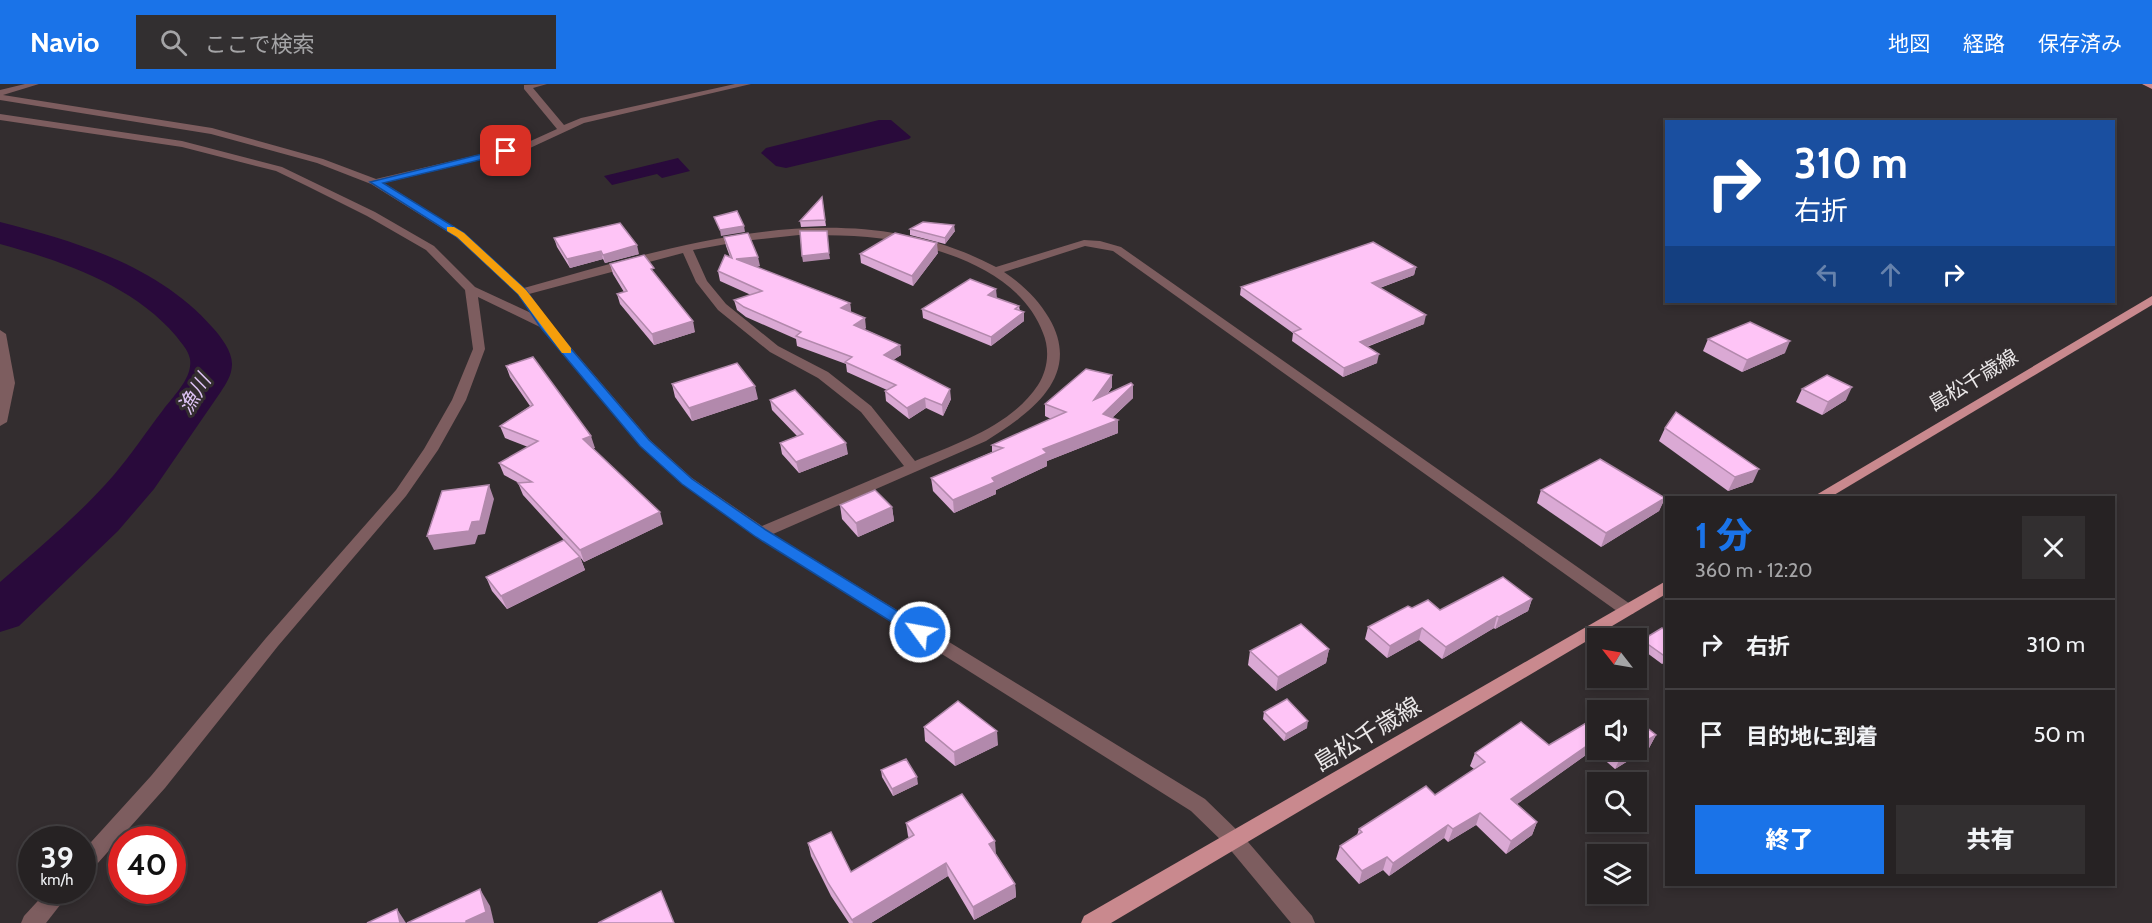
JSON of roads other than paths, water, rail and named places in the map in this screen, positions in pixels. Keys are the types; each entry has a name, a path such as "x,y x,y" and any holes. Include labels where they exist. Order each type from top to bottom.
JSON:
{"main road":[{"path":"2146,84 2152,86"},
{"name":"島松千歳線","path":"1821,496 2152,300"},
{"name":"島松千歳線","path":"1092,923 1665,588"}],"street":[{"path":"0,95 35,84"},
{"path":"543,84 527,87 563,130"},
{"path":"375,182 527,146 581,121 747,84"},
{"path":"0,95 212,131 289,152 375,182 460,235 522,292 545,325 645,443 687,482 761,533 1198,805 1235,841 1304,923"},
{"path":"0,117 182,144 279,169 371,214 430,248 471,289 545,325"},
{"path":"182,144 212,131"},
{"path":"522,292 686,247 754,235 795,232 878,234 951,251 1010,279 1028,297 1044,318 1052,339 1055,356 1051,372 1037,394 1014,418 981,438 761,533"},
{"path":"995,271 1084,243 1100,244 1117,249 1627,610"},
{"path":"686,247 702,282 722,307 774,349 823,375 866,409 913,468"},
{"path":"96,851 158,782 272,642 401,493 431,450 459,400 479,349 471,289"},
{"path":"0,333 9,383 0,422"},
{"path":"32,923 49,904"}],"waterway":[{"name":"漁川","path":"0,233 82,259 137,285 183,319 205,346 211,362 210,371 198,393 131,486 84,536 0,612"}]}
